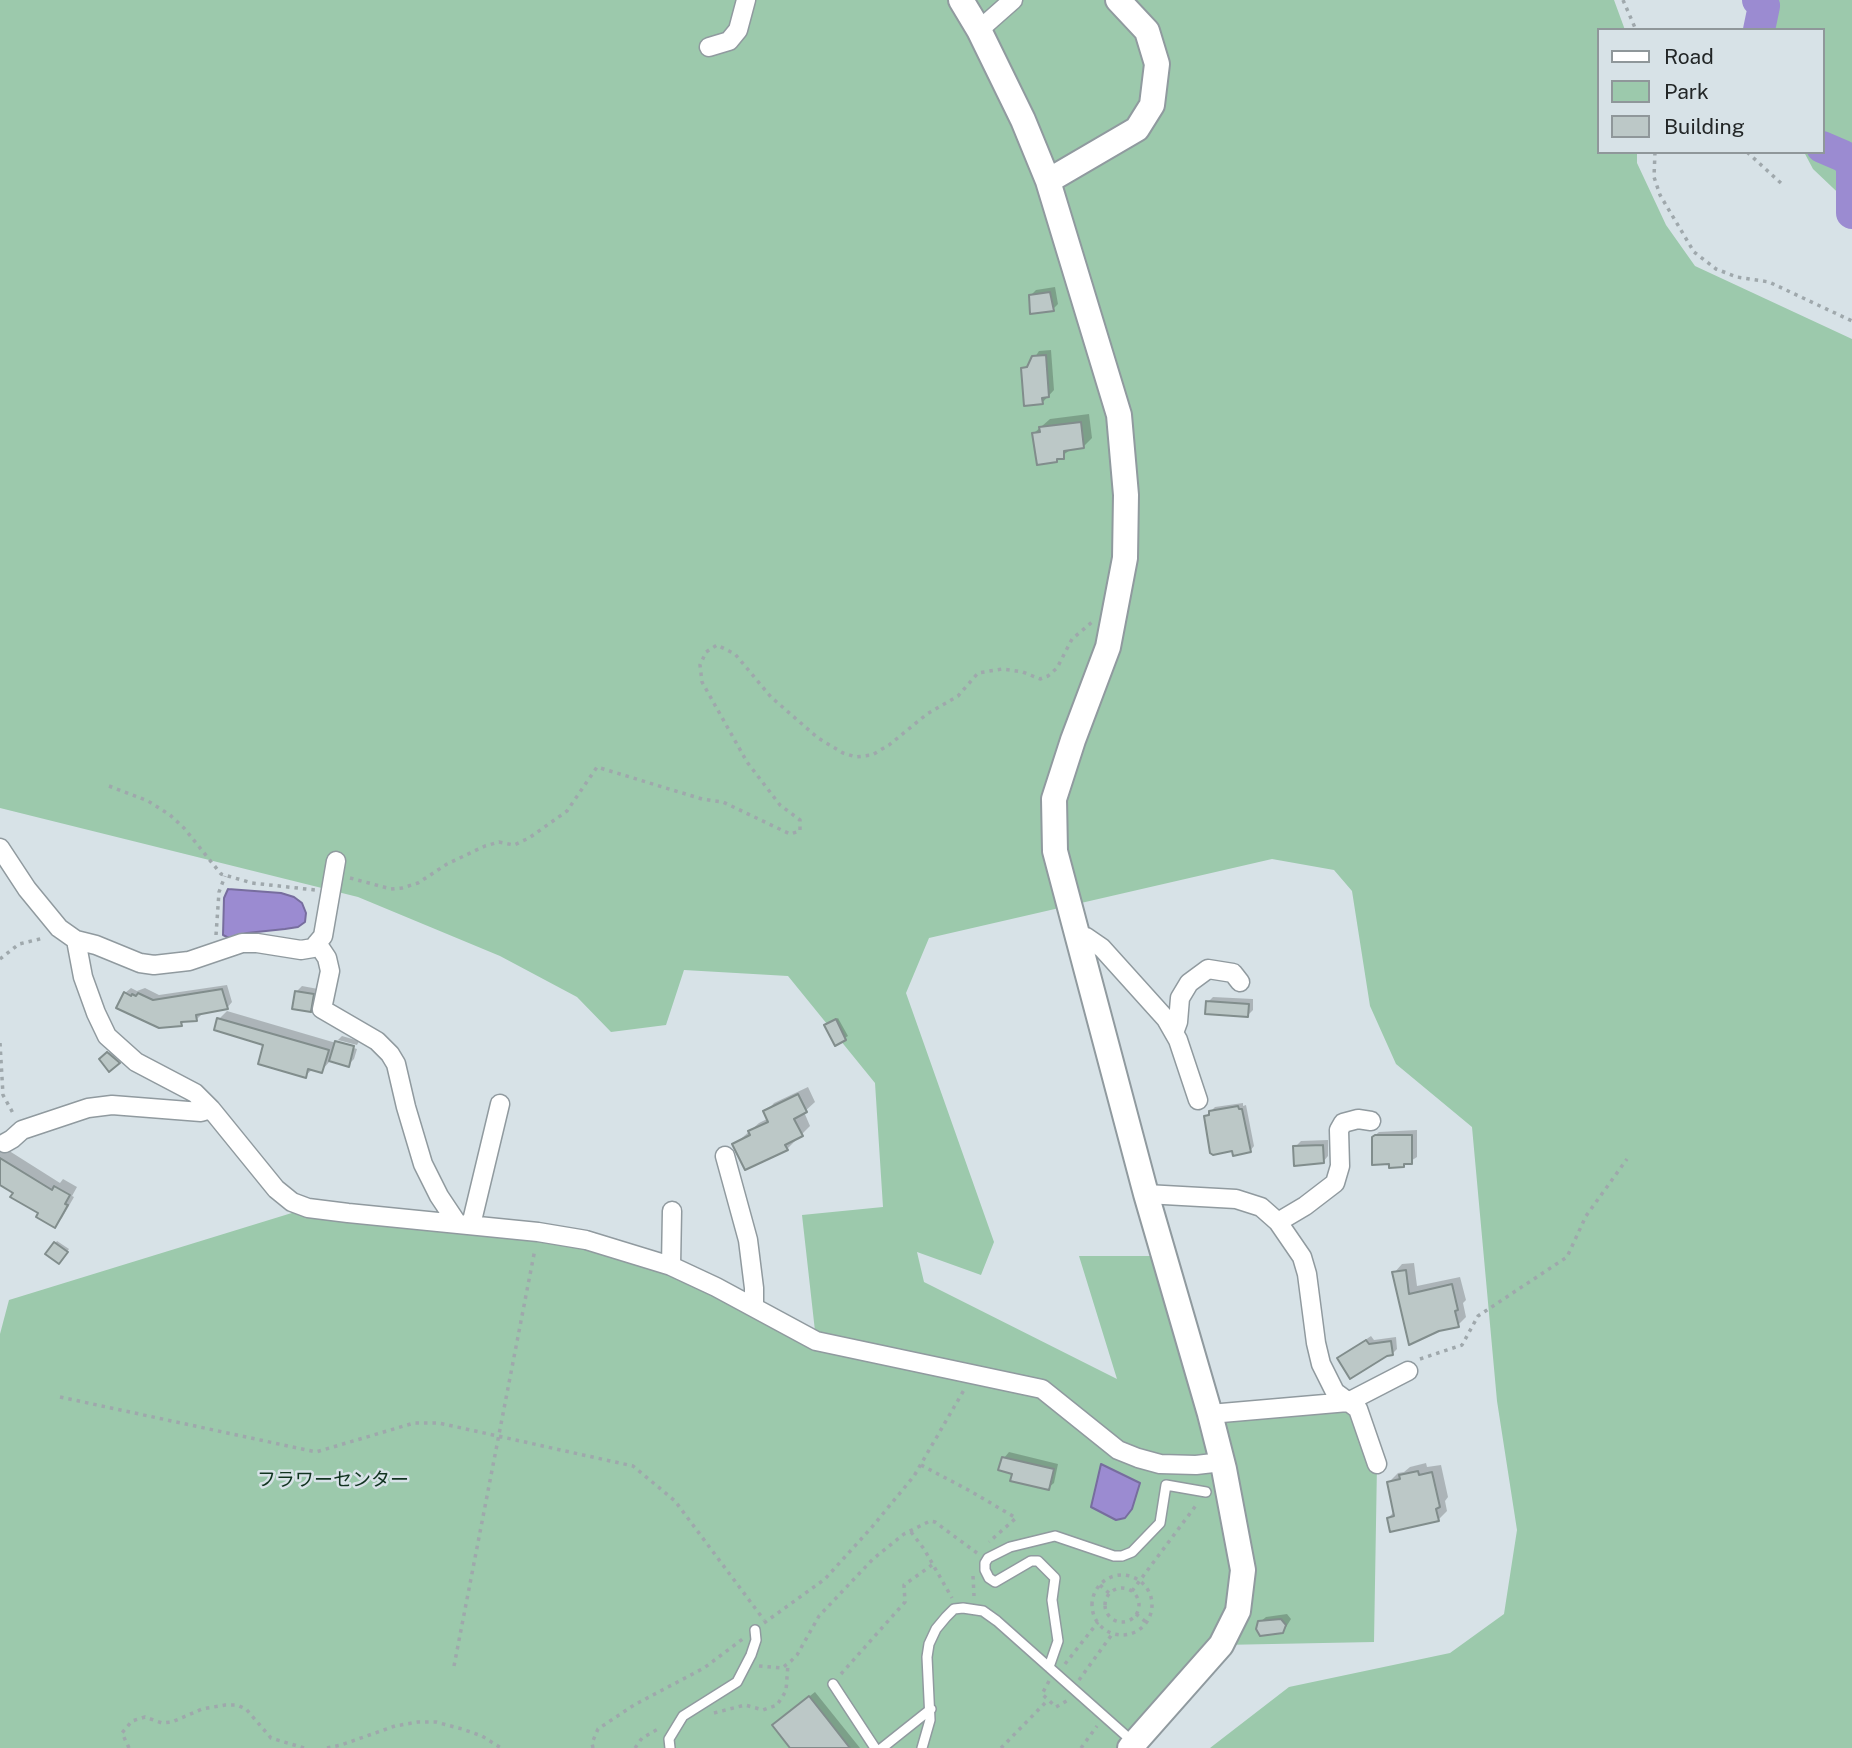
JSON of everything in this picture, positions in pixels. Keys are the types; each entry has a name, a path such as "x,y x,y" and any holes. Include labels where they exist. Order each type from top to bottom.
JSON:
{"street":[{"path":"709,47 729,41 738,30 746,0"},
{"path":"961,0 979,30 1023,120 1048,181 1119,415 1126,495 1125,558 1108,647 1073,740 1055,799 1055,850 1146,1194 1210,1414 1243,1570 1238,1611 1221,1645 1133,1746"},
{"path":"979,30 1013,0"},
{"path":"1048,181 1137,130 1152,105 1157,64 1147,31 1118,0"},
{"path":"0,848 27,889 59,928 71,936 140,963 154,965 189,961 242,943 301,950 313,948 323,936 336,861"},
{"path":"1077,935 1086,937 1102,948 1166,1019 1174,1033 1198,1100"},
{"path":"71,936 83,977 107,1036 136,1062 195,1093 276,1189 292,1202 308,1208 538,1232 586,1240 671,1266 816,1341 1042,1389 1118,1450 1138,1458 1160,1464 1196,1465 1222,1462"},
{"path":"317,943 327,958 330,971 322,1009 377,1041 396,1064 423,1164 439,1196 464,1224"},
{"path":"1174,1033 1180,998 1189,983 1208,969 1233,972 1240,982"},
{"path":"464,1224 500,1104"},
{"path":"5,1143 22,1130 88,1108 112,1105 201,1111 211,1109"},
{"path":"1278,1222 1335,1183 1340,1166 1339,1130 1343,1123 1358,1119 1371,1121"},
{"path":"725,1156 748,1240 754,1307"},
{"path":"1146,1194 1236,1199 1261,1207 1278,1222 1302,1257 1321,1364 1335,1392 1358,1409 1377,1464"},
{"path":"671,1266 672,1211"},
{"path":"1210,1414 1348,1402 1408,1371"}],"lane":[{"path":"1053,1670 1058,1641 1052,1600 1055,1578 1038,1560 1031,1560 995,1582 985,1570 988,1558 1010,1547 1055,1536 1114,1556 1122,1556 1132,1552 1160,1523 1166,1485 1206,1492"},
{"path":"922,1748 929,1728 931,1709 927,1657 929,1644 936,1629 954,1609 984,1611 997,1620 1104,1716 1133,1746"},
{"path":"670,1748 669,1739 683,1716 737,1682 747,1665 756,1640 755,1630"},
{"path":"833,1684 875,1748"},
{"path":"882,1748 931,1709"}],"path":[{"path":"1623,0 1635,28"},
{"path":"1655,154 1654,177 1660,195 1694,252 1716,269 1737,277 1769,282 1852,321"},
{"path":"1749,154 1783,185"},
{"path":"109,786 148,801 170,815 225,876 252,883 304,887 331,888 345,877 391,889 402,888 418,883 447,864 485,846 499,842 514,845 529,838 567,811 597,767 688,795 723,802 790,834 800,831 800,820 780,805 747,762 702,682 700,665 706,652 717,645 735,654 771,697 818,738 843,753 856,757 872,755 890,745 927,714 958,696 978,673 1002,668 1040,679 1048,677 1057,668 1072,639 1117,601"},
{"path":"215,951 219,892 225,876"},
{"path":"0,959 19,944 71,936"},
{"path":"0,1043 1,1092 15,1117 8,1123"},
{"path":"1408,1371 1418,1359 1462,1345 1478,1316 1567,1257 1587,1216 1627,1159"},
{"path":"454,1666 538,1232"},
{"path":"593,1748 592,1743 598,1729 634,1705 704,1668 825,1579 872,1527 921,1465 973,1373"},
{"path":"60,1397 316,1452 414,1423 439,1423 633,1466 675,1500 765,1622"},
{"path":"921,1465 1016,1518 986,1545"},
{"path":"1132,1591 1206,1492"},
{"path":"747,1665 782,1668 788,1664 797,1655 816,1619 856,1576 889,1546 930,1521 939,1523 979,1552 975,1563"},
{"path":"911,1532 925,1549 959,1609"},
{"path":"833,1684 905,1602 904,1585 932,1565"},
{"path":"974,1573 975,1609"},
{"path":"1120,1575 1140,1580 1147,1587 1152,1599 1152,1611 1146,1622 1131,1633 1113,1633 1098,1622 1093,1604 1095,1592 1108,1578 1120,1575"},
{"path":"1100,1586 1110,1594"},
{"path":"1121,1588 1132,1591 1139,1601 1136,1614 1124,1621 1112,1618 1106,1608 1110,1594 1121,1588"},
{"path":"1136,1614 1146,1622"},
{"path":"1105,1628 1112,1618"},
{"path":"1098,1622 1053,1670 1042,1695 1056,1707 1076,1691 1113,1633"},
{"path":"700,1706 713,1713 745,1705 763,1710 777,1705 786,1691 788,1664"},
{"path":"1001,1748 1048,1700"},
{"path":"129,1748 122,1733 132,1721 145,1717 162,1723 172,1722 202,1709 225,1705 246,1709 271,1738 304,1748"},
{"path":"1081,1748 1104,1716"},
{"path":"327,1748 395,1726 436,1722 482,1736 501,1748"},
{"path":"635,1748 642,1738 653,1731 676,1725"}],"green space":[{"name":"フラワーセンター","path":"0,0 1614,0 1624,28 1596,28 1596,154 1637,154 1637,163 1666,225 1695,266 1852,339 1852,1748 1210,1748 1289,1687 1450,1653 1504,1614 1517,1530 1497,1401 1472,1127 1396,1064 1370,1006 1352,891 1334,870 1272,859 929,938 906,993 994,1242 981,1275 917,1252 924,1282 1117,1379 1079,1256 1164,1256 1210,1414 1348,1402 1377,1464 1374,1642 1221,1645 1130,1748 0,1748 0,1334 9,1300 308,1208 638,1255 816,1340 802,1215 883,1207 875,1083 788,976 684,970 666,1025 611,1032 577,997 500,956 358,897 0,808"},
{"path":"1746,0 1852,0 1852,206 1813,169 1805,154 1824,154 1824,28 1750,28"}],"shaded area":[{"path":"228,889 281,893 294,897 302,903 306,913 305,922 298,927 247,933 229,938 223,935 224,898"},
{"path":"1101,1464 1140,1483 1132,1509 1125,1518 1116,1520 1091,1507"}],"building":[{"path":"1050,292 1054,311 1030,314 1029,295"},
{"path":"1046,355 1049,397 1042,398 1043,404 1024,406 1021,368 1027,367 1032,356"},
{"path":"1081,422 1084,448 1064,451 1064,459 1057,459 1057,462 1037,465 1032,433 1040,432 1039,427"},
{"path":"222,989 228,1009 196,1015 197,1021 181,1022 182,1026 159,1028 116,1008 124,992 131,996 138,993 153,1000"},
{"path":"295,991 314,994 311,1012 292,1009"},
{"path":"1206,1001 1249,1004 1248,1017 1205,1014"},
{"path":"217,1018 329,1050 322,1073 308,1069 306,1078 258,1064 263,1045 214,1030"},
{"path":"836,1019 846,1040 835,1046 824,1025"},
{"path":"335,1041 354,1046 349,1067 329,1061"},
{"path":"107,1052 120,1063 109,1072 99,1059"},
{"path":"798,1094 807,1112 794,1119 803,1136 785,1145 788,1150 745,1170 732,1144 750,1135 748,1131 768,1122 763,1111"},
{"path":"1238,1106 1242,1109 1251,1152 1233,1156 1232,1151 1213,1155 1210,1153 1204,1116 1209,1115 1209,1111"},
{"path":"1412,1135 1412,1164 1389,1168 1389,1164 1372,1165 1372,1137"},
{"path":"1323,1145 1324,1163 1294,1166 1293,1146"},
{"path":"0,1158 52,1190 54,1186 70,1195 65,1204 68,1205 55,1228 36,1217 38,1213 10,1197 13,1193 0,1185"},
{"path":"54,1242 68,1252 59,1264 45,1254"},
{"path":"1406,1270 1409,1294 1452,1284 1459,1327 1439,1331 1409,1345 1392,1272"},
{"path":"1366,1340 1369,1344 1391,1341 1393,1355 1350,1379 1337,1358"},
{"path":"1002,1457 1054,1469 1049,1490 1010,1481 1012,1474 998,1470"},
{"path":"1418,1471 1419,1475 1432,1472 1440,1507 1436,1509 1439,1521 1390,1532 1387,1518 1394,1516 1387,1482 1400,1479 1399,1475"},
{"path":"1281,1619 1286,1625 1283,1633 1260,1636 1256,1629 1258,1621"},
{"path":"809,1696 850,1748 790,1748 772,1725"}],"waterway":[{"path":"1758,0 1764,6 1759,28"},
{"path":"1824,148 1852,163 1852,213"}]}
